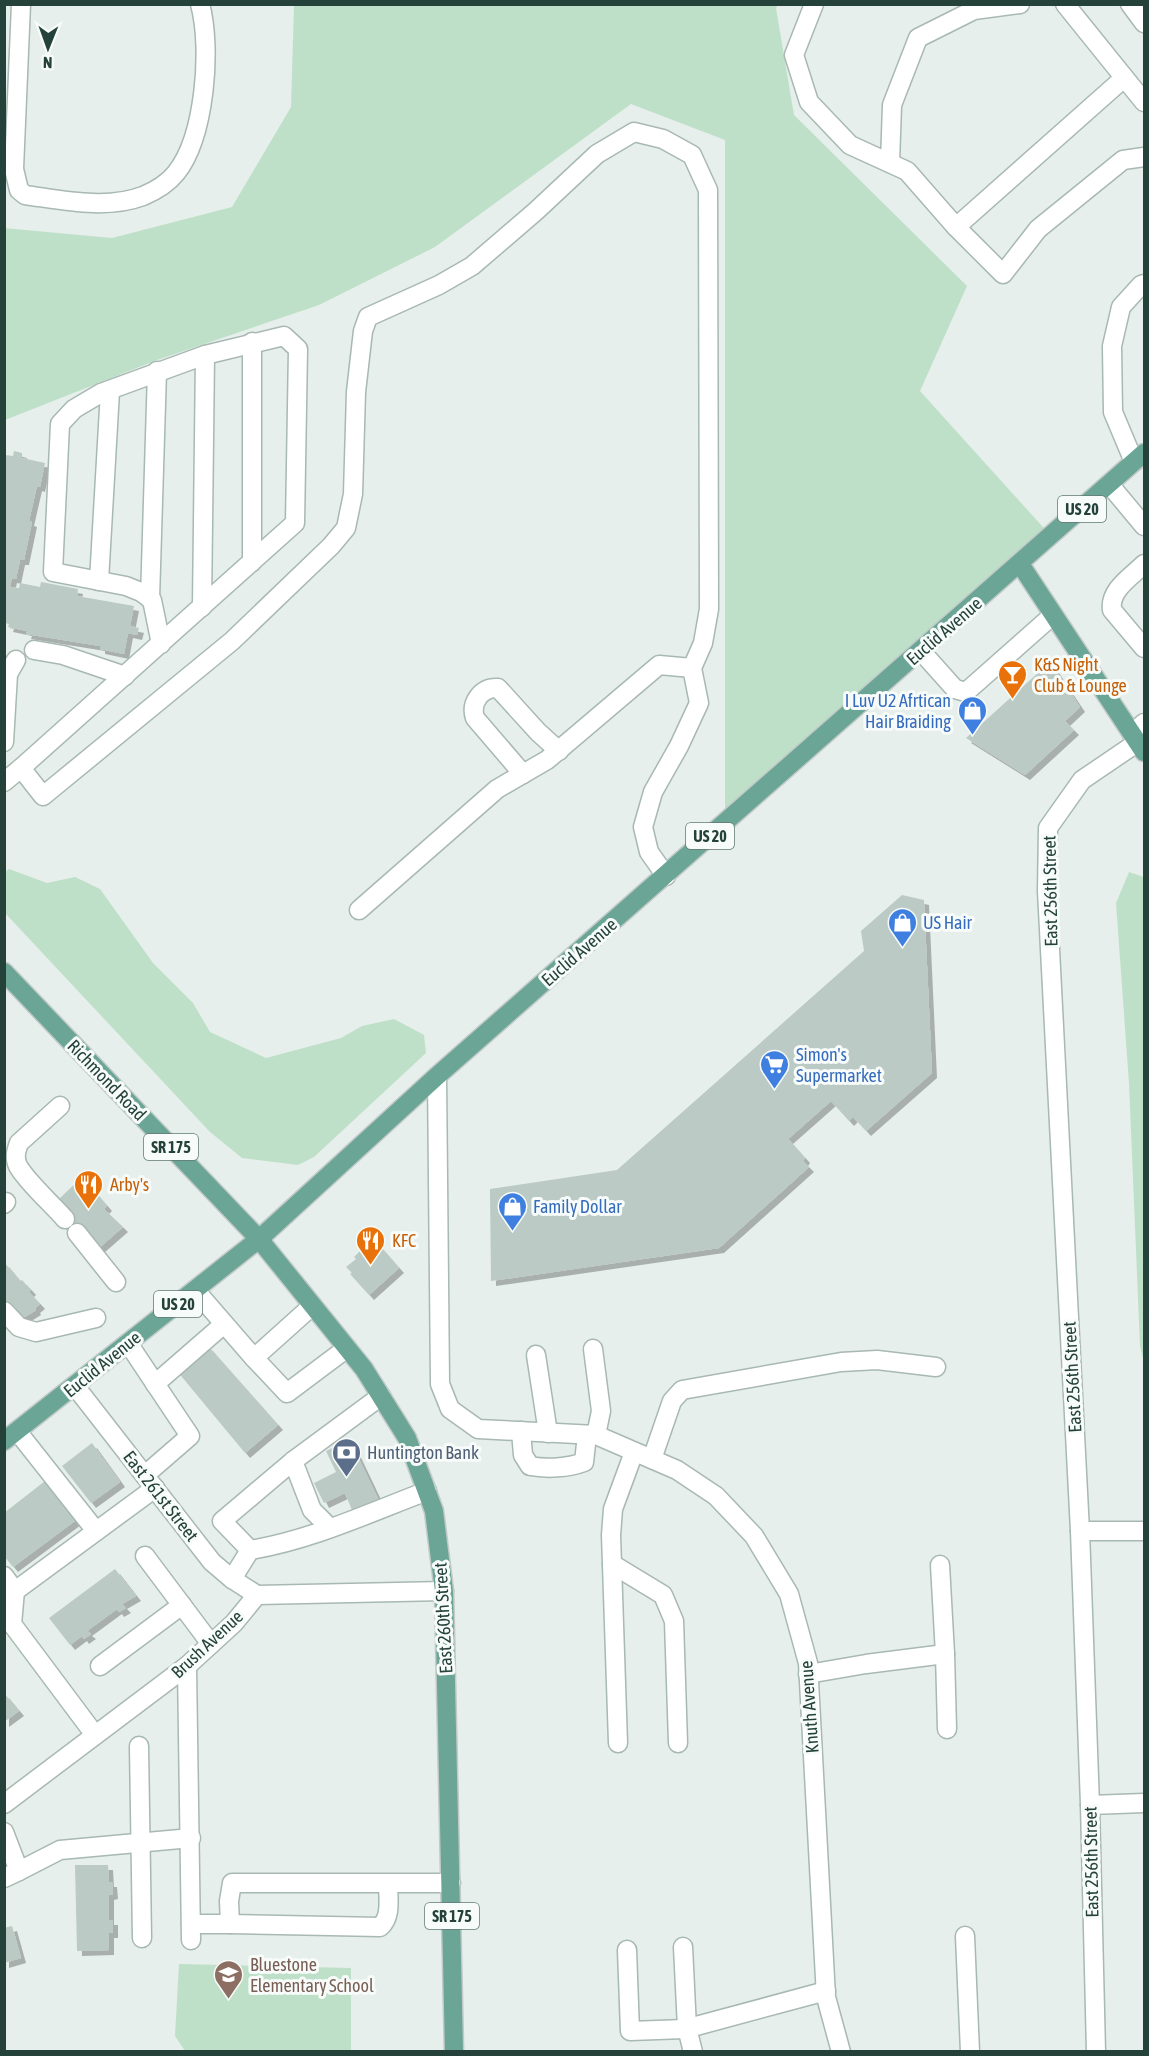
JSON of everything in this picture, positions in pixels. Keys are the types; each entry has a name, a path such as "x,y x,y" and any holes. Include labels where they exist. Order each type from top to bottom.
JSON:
{"main road":[{"name":"Euclid Avenue","path":"11,1436 259,1239 437,1076 1139,457"},
{"path":"1020,564 1140,738"},
{"name":"Richmond Road","path":"4,972 259,1239"},
{"name":"East 260th Street","path":"259,1239 364,1368 406,1438 434,1511 444,1591 454,2052"}],"street":[{"path":"21,4 9,167 19,190 25,195 90,203 141,196 159,188 176,173 181,165 198,120 204,87 206,54 204,19 200,4"},
{"path":"814,4 794,55 809,102 850,145 908,171 956,227 1003,274 1038,229 1124,160 1144,157"},
{"path":"890,164 892,105 918,38 974,10 1020,4"},
{"path":"1065,4 1144,102"},
{"path":"1130,4 1144,23"},
{"path":"956,227 1124,78"},
{"path":"21,768 44,796 232,641 331,546 346,528 353,494 356,392 363,331 368,317 439,285 472,266 597,154 634,132 663,139 692,155 708,190 709,609 703,643 692,668 699,703 679,746 653,792 643,827 649,852 666,876"},
{"path":"1139,457 1113,412 1112,346 1121,307 1144,284"},
{"path":"4,782 125,676 161,644 252,562 295,524 298,349 284,336 205,355 158,372 110,391 74,409 60,424 53,572 126,586 141,592 152,600 161,644"},
{"path":"252,342 252,562"},
{"path":"202,607 205,355"},
{"path":"150,599 158,372"},
{"path":"99,581 110,391"},
{"path":"1109,484 1144,526"},
{"path":"1144,564 1113,593 1111,602 1112,610 1144,648"},
{"path":"921,651 955,689 966,692 1053,615"},
{"path":"34,650 63,655 125,676"},
{"path":"4,742 8,674 16,660"},
{"path":"359,910 497,789 559,751 659,665 692,668"},
{"path":"523,774 475,718 473,713 476,699 484,691 498,688 538,732 559,751"},
{"name":"East 256th Street","path":"1096,2052 1080,1532 1047,891 1048,828 1082,780 1140,738"},
{"name":"Knuth Avenue","path":"437,1076 440,1384 450,1409 478,1429 592,1435 677,1470 717,1496 754,1536 789,1594 808,1663 826,1990 841,2052"},
{"path":"60,1107 19,1143 16,1158 18,1166 26,1176 65,1219"},
{"path":"77,1233 116,1282"},
{"path":"195,1290 287,1393 347,1348"},
{"path":"254,1358 312,1306"},
{"path":"4,1311 19,1327 36,1332 96,1318"},
{"path":"155,1384 224,1324"},
{"path":"15,1591 96,1531 150,1481 190,1436 128,1343"},
{"path":"521,1431 523,1455 530,1466 567,1467 584,1462 601,1411 593,1349"},
{"path":"537,1355 548,1433"},
{"path":"652,1459 672,1401 682,1390 841,1362 877,1360 936,1367"},
{"name":"East 261st Street","path":"75,1386 212,1562 232,1579 257,1595"},
{"path":"197,1542 293,1461 381,1396"},
{"path":"11,1436 96,1531"},
{"path":"618,1743 611,1534 613,1509 634,1452"},
{"path":"293,1461 312,1510 330,1528"},
{"path":"232,1579 250,1551 330,1528 427,1491"},
{"path":"222,1521 250,1551"},
{"path":"1080,1532 1144,1531"},
{"path":"146,1556 211,1644"},
{"path":"612,1564 663,1595 674,1621 678,1743"},
{"path":"940,1565 947,1729"},
{"path":"4,1576 15,1591 12,1624 95,1735"},
{"name":"Brush Avenue","path":"4,1804 187,1666 234,1623 257,1595 444,1591"},
{"path":"100,1666 182,1605"},
{"path":"808,1674 945,1654"},
{"path":"187,1666 191,1932 231,1923 380,1927 386,1922 388,1915 388,1883"},
{"path":"139,1746 142,1938"},
{"path":"1090,1805 1144,1803"},
{"path":"4,1832 12,1874 60,1850 191,1838"},
{"path":"231,1923 229,1901 232,1883 451,1883"},
{"path":"965,1936 970,2052"},
{"path":"683,1947 687,2028 693,2052"},
{"path":"627,1950 630,2031 687,2028 826,1990"}],"green space":[{"path":"294,5 778,5 776,8 794,115 967,286 920,391 1051,536 725,823 725,140 631,104 435,247 319,305 157,360 5,420 4,228 112,238 232,207 291,107"},
{"path":"9,869 47,883 75,877 100,889 153,963 193,1003 210,1032 266,1058 341,1038 362,1026 394,1019 424,1035 426,1053 314,1157 298,1165 242,1158 210,1132 5,913 5,872"},
{"path":"1129,872 1144,877 1144,1362 1140,1346 1129,1083 1116,903"},
{"path":"179,1964 351,1968 351,2051 185,2051 175,2036"}],"building":[{"path":"14,451 22,453 22,458 45,463 29,521 32,522 24,560 20,560 16,579 12,578 10,587 19,588 20,583 40,587 41,582 78,589 77,596 134,606 130,626 139,628 137,635 128,633 124,654 100,649 100,646 26,634 27,631 8,627 9,624 5,623 5,455 13,456"},
{"path":"1050,662 1080,707 1065,721 1074,730 1025,775 966,738"},
{"path":"902,895 924,900 932,1073 866,1131 853,1117 849,1121 831,1101 788,1139 805,1158 803,1161 809,1167 719,1248 491,1281 490,1189 617,1170 864,951 861,931"},
{"path":"82,1177 107,1206 104,1209 123,1227 99,1248 84,1227 73,1237 60,1223 72,1214 60,1198"},
{"path":"378,1244 399,1268 369,1295 346,1267 356,1259 354,1257 360,1251 366,1249 369,1251"},
{"path":"4,1262 31,1290 29,1292 40,1304 35,1308 36,1310 20,1320 4,1305"},
{"path":"207,1345 278,1425 245,1453 177,1371"},
{"name":"Huntington Bank","path":"350,1440 380,1503 354,1515 345,1493 324,1503 314,1483 336,1472 326,1451"},
{"path":"92,1443 120,1482 91,1503 62,1466"},
{"path":"45,1481 76,1520 13,1567 4,1556 4,1513"},
{"path":"115,1569 136,1596 122,1604 126,1608 119,1612 117,1609 87,1631 91,1634 84,1639 82,1636 70,1645 49,1618"},
{"path":"4,1693 19,1711 4,1722"},
{"path":"75,1865 108,1865 109,1882 112,1882 113,1894 109,1895 109,1920 113,1920 113,1933 109,1933 109,1950 77,1951"},
{"path":"12,1926 21,1958 4,1963 4,1928"}],"place":[{"name":"K&S Night Club & Lounge","path":"1013,700"},
{"name":"I Luv U2 Afrtican Hair Braiding","path":"972,736"},
{"name":"US Hair","path":"902,948"},
{"name":"Simon's Supermarket","path":"775,1090"},
{"name":"Arby's","path":"89,1210"},
{"name":"Family Dollar","path":"512,1232"},
{"name":"KFC","path":"371,1266"},
{"name":"Huntington Bank","path":"346,1478"},
{"name":"Bluestone Elementary School","path":"229,2000"}]}
